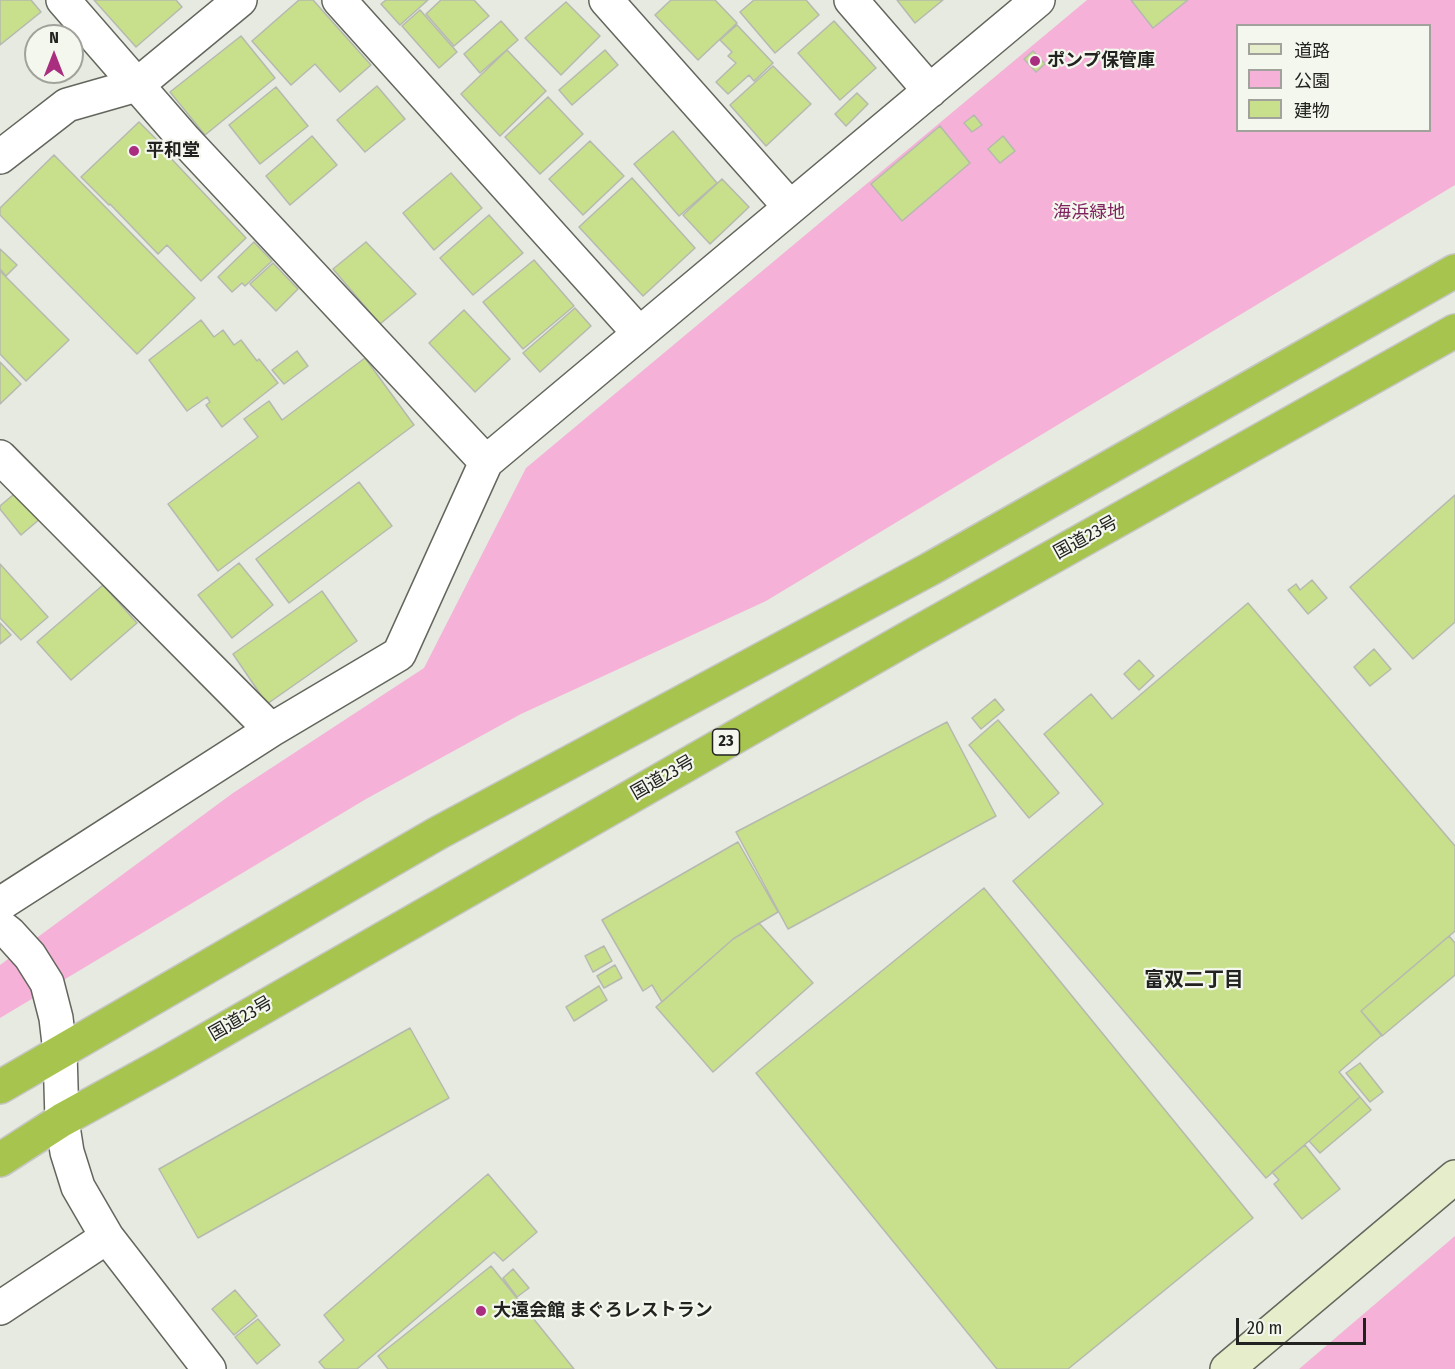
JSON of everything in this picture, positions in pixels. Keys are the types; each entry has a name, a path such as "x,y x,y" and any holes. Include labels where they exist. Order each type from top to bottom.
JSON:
{"highway":[{"path":"0,1087 438,833 930,569 1455,271"},
{"name":"国道23号","path":"0,1160 62,1120 166,1063 915,634 1455,331"}],"street":[{"path":"63,0 185,140 486,462"},
{"path":"0,157 67,105 137,85 240,0"},
{"path":"339,0 639,333"},
{"path":"606,0 790,207"},
{"path":"851,0 930,91"},
{"path":"209,1369 107,1237 78,1186 67,1152 62,1120 60,1052 56,1018 47,983 30,956 2,925 271,730 399,654 486,462 1038,0"},
{"path":"0,457 271,730"},
{"path":"1227,1369 1455,1177"},
{"path":"0,1308 107,1237"}],"green space":[{"name":"海浜緑地","path":"1087,0 1455,0 1455,185 766,601 521,714 366,799 0,1018 0,965 233,793 424,668 526,468"},
{"path":"1455,1236 1455,1369 1299,1369"}],"building":[{"path":"0,0 31,0 41,12 0,45"},
{"path":"94,0 176,0 182,7 136,47"},
{"path":"299,0 313,0 371,65 340,92 315,64 291,85 252,41"},
{"path":"386,0 428,0 400,25 381,4"},
{"path":"441,0 474,0 489,16 454,46 426,14"},
{"path":"671,0 715,0 737,23 698,60 655,15"},
{"path":"754,0 806,0 819,15 775,53 740,12"},
{"path":"897,0 943,0 915,23"},
{"path":"1131,0 1188,0 1153,28"},
{"path":"566,2 600,36 561,75 525,38"},
{"path":"420,10 457,52 439,68 402,26"},
{"path":"501,21 518,40 480,73 464,54"},
{"path":"834,21 876,68 840,100 798,53"},
{"path":"737,25 773,63 754,81 749,75 728,94 716,82 736,63 728,56 732,52 720,40"},
{"path":"241,36 275,78 205,135 170,92"},
{"path":"507,50 546,91 500,136 461,94"},
{"path":"605,50 618,65 572,105 559,90"},
{"name":"ポンプ保管庫","path":"1033,51 1045,64 1036,72 1024,59"},
{"path":"773,66 811,104 766,146 730,105"},
{"path":"377,86 405,119 365,152 337,120"},
{"path":"276,87 308,126 260,164 229,125"},
{"path":"857,93 868,104 846,126 835,114"},
{"path":"548,97 583,134 540,174 505,137"},
{"path":"974,115 982,125 972,132 964,123"},
{"path":"139,122 246,238 201,281 167,245 158,254 81,177"},
{"path":"940,126 970,163 902,221 871,184"},
{"path":"673,131 717,183 679,216 634,164"},
{"path":"312,136 337,165 290,205 266,176"},
{"path":"1003,136 1015,151 1000,163 988,149"},
{"path":"590,141 624,176 583,215 549,179"},
{"path":"54,155 195,298 137,354 0,215 0,208"},
{"path":"451,173 482,208 434,250 403,213"},
{"path":"632,178 695,248 643,296 579,227"},
{"path":"722,179 749,207 710,244 683,215"},
{"path":"489,215 523,253 473,295 440,258"},
{"path":"254,242 272,261 245,286 242,283 232,292 218,277"},
{"path":"366,242 416,294 380,324 333,269"},
{"path":"0,249 17,265 6,276 0,269"},
{"path":"534,260 574,306 523,349 483,302"},
{"path":"273,263 298,289 276,311 250,284"},
{"path":"0,271 69,340 26,381 0,354"},
{"path":"575,308 591,326 540,372 523,353"},
{"path":"464,310 510,359 475,392 429,343"},
{"path":"201,320 214,337 223,330 234,345 241,340 278,383 222,427 206,405 210,402 207,397 187,411 149,360"},
{"path":"297,351 308,366 284,384 272,370"},
{"path":"365,358 414,425 218,571 168,504 258,437 244,419 269,401 282,420"},
{"path":"0,362 21,384 0,404"},
{"path":"359,482 392,526 289,603 256,559"},
{"path":"19,490 41,518 21,535 0,509 0,506"},
{"path":"1455,495 1455,622 1413,659 1350,587"},
{"path":"239,563 273,605 232,638 198,595"},
{"path":"0,564 48,617 21,640 0,618"},
{"path":"1312,580 1327,598 1308,614 1288,590 1296,584 1300,590"},
{"path":"103,585 137,623 71,680 37,642"},
{"path":"322,591 357,641 267,704 233,654"},
{"path":"1248,603 1455,846 1455,931 1361,1011 1382,1035 1339,1072 1360,1097 1266,1178 1013,881 1103,804 1044,734 1091,694 1112,719"},
{"path":"0,623 11,635 0,644"},
{"path":"1374,649 1391,669 1370,686 1354,667"},
{"path":"1139,660 1154,676 1139,690 1124,674"},
{"path":"995,699 1004,710 981,729 972,718"},
{"path":"998,720 1059,793 1029,818 969,745"},
{"path":"947,722 996,816 788,929 736,832"},
{"path":"738,842 778,912 733,939 662,1002 652,985 643,991 602,920"},
{"path":"984,888 1253,1218 1068,1369 997,1369 756,1073"},
{"path":"759,923 813,983 713,1072 656,1007 733,939"},
{"path":"1449,936 1455,943 1455,975 1382,1036 1361,1011"},
{"path":"604,946 612,961 593,972 585,956"},
{"path":"615,965 622,978 604,988 597,976"},
{"path":"599,986 607,1000 574,1021 566,1007"},
{"path":"410,1028 449,1098 198,1238 159,1169"},
{"path":"1360,1063 1383,1092 1370,1102 1346,1073"},
{"path":"1360,1097 1371,1110 1320,1153 1309,1141"},
{"path":"1305,1145 1340,1189 1302,1219 1274,1184 1279,1180 1272,1172"},
{"path":"488,1174 537,1232 503,1261 494,1252 357,1369 325,1369 319,1362 344,1340 324,1315"},
{"name":"大遠会館 まぐろレストラン","path":"491,1266 574,1369 388,1369 378,1356"},
{"path":"513,1269 529,1288 517,1297 503,1278"},
{"path":"235,1290 257,1316 234,1335 212,1309"},
{"path":"258,1319 280,1345 257,1364 235,1337"}],"place":[{"name":"ポンプ保管庫","path":"1035,61"},
{"name":"平和堂","path":"134,151"},
{"name":"大遠会館 まぐろレストラン","path":"481,1311"}],"district":[{"name":"富双二丁目","path":"1194,980"}]}
